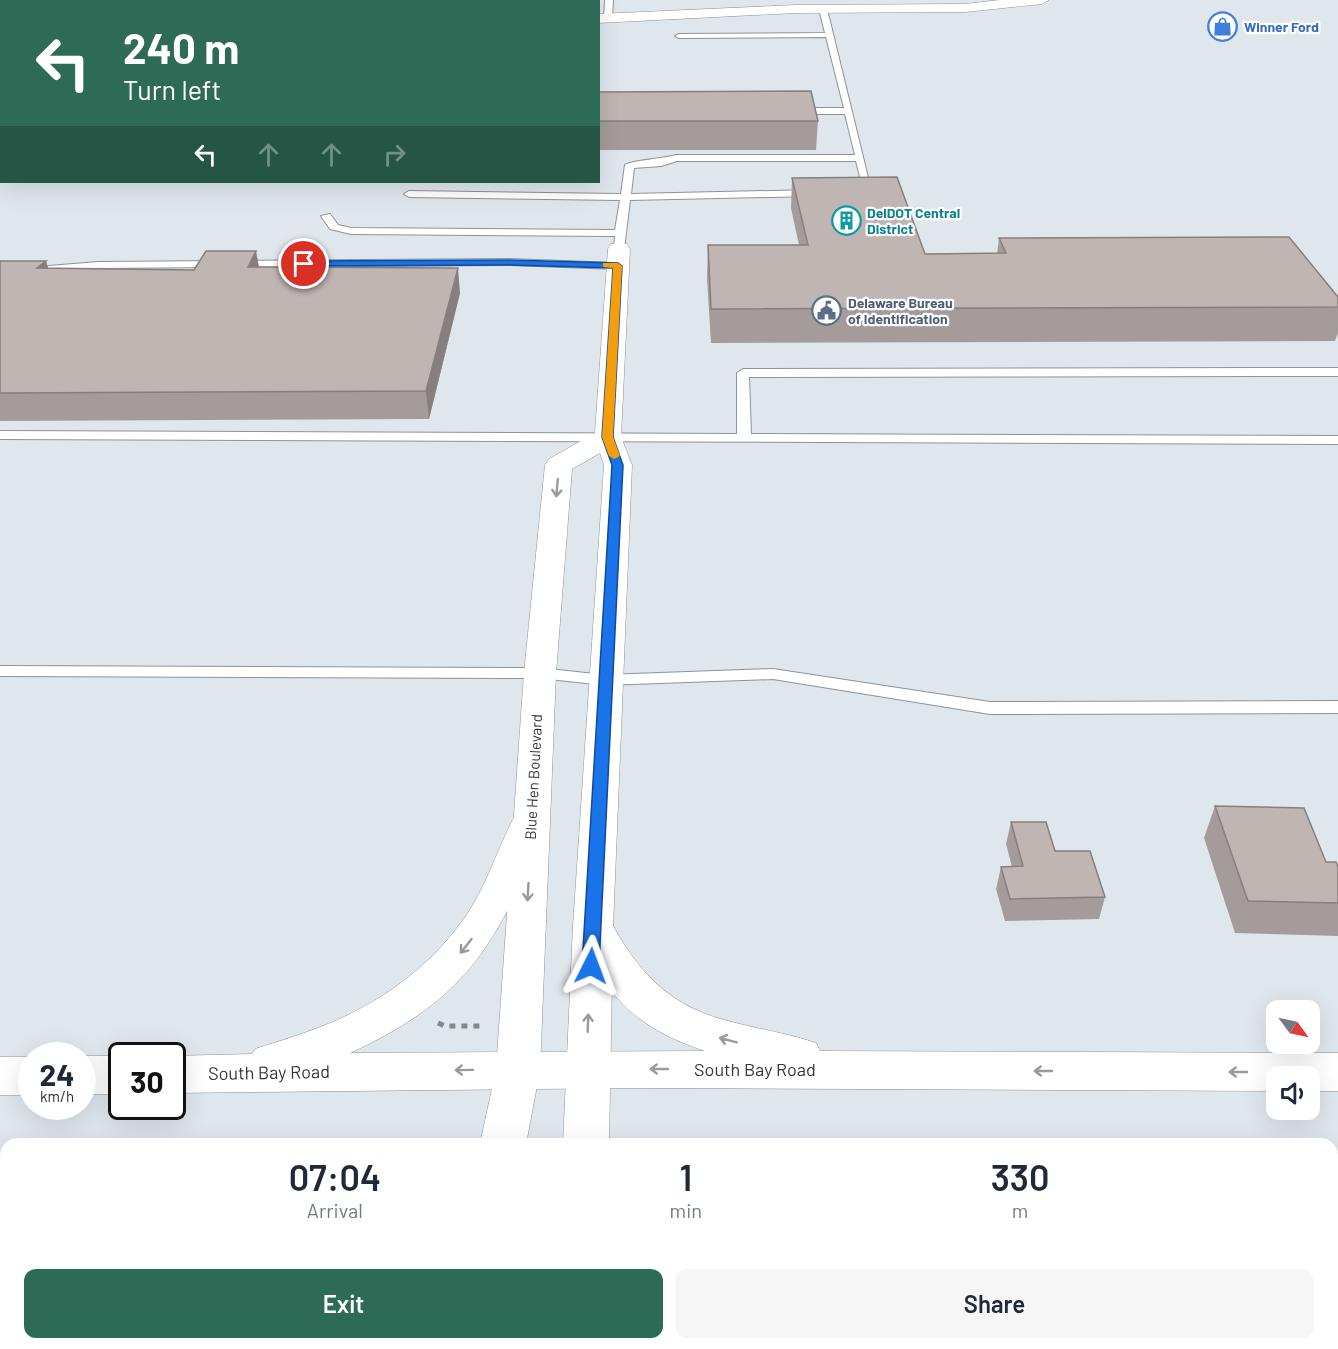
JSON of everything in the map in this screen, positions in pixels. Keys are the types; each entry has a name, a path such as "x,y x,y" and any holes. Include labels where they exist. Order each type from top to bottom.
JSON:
{"main road":[{"path":"603,19 823,9 964,8 1042,0"},
{"path":"586,1138 604,680 618,465 608,437 619,249"},
{"name":"Blue Hen Boulevard","path":"504,1138 518,1070 540,673 559,465 608,437"},
{"path":"224,1073 304,1053 351,1034 388,1014 446,971 486,917 531,819"},
{"path":"593,926 607,958 625,983 672,1020 729,1040 867,1070"},
{"name":"South Bay Road","path":"186,1074 587,1069 1338,1072"},
{"path":"0,1076 18,1076"}],"lane":[{"path":"603,19 609,0"},
{"path":"823,9 869,192 857,192"},
{"path":"679,36 829,35"},
{"path":"777,111 848,111"},
{"path":"619,249 630,165 661,163 676,158 860,158"},
{"path":"409,194 626,197 821,193"},
{"path":"326,216 334,227 351,231 619,249"},
{"path":"0,273 98,265 509,262 619,249"},
{"path":"744,438 743,373 1338,372"},
{"path":"0,435 1338,440"},
{"path":"0,671 540,673 604,680 773,674 990,708 1338,707"}],"path":[{"path":"435,1022 445,1026 483,1026"}],"building":[{"path":"811,91 818,121 600,121 600,92"},
{"path":"897,177 925,254 1006,253 999,238 1289,237 1338,297 1338,307 711,309 708,245 808,245 792,178"},
{"path":"206,251 256,251 248,267 458,268 426,391 0,393 0,261 46,261 37,268 194,270"},
{"path":"1215,806 1304,808 1326,862 1336,862 1338,867 1338,903 1248,901"},
{"path":"1011,822 1046,822 1055,851 1090,851 1105,897 1010,899 1001,867 1023,866"}],"slow traffic":[{"path":"606,265 618,266 608,437 614,456"}],"place":[{"name":"Winner Ford","path":"1223,27"},
{"name":"DelDOT Central District","path":"846,221"},
{"name":"Delaware Bureau of Identification","path":"827,311"}],"route":[{"path":"304,264 509,262 618,266 608,437 618,465 604,680 591,966"}]}
